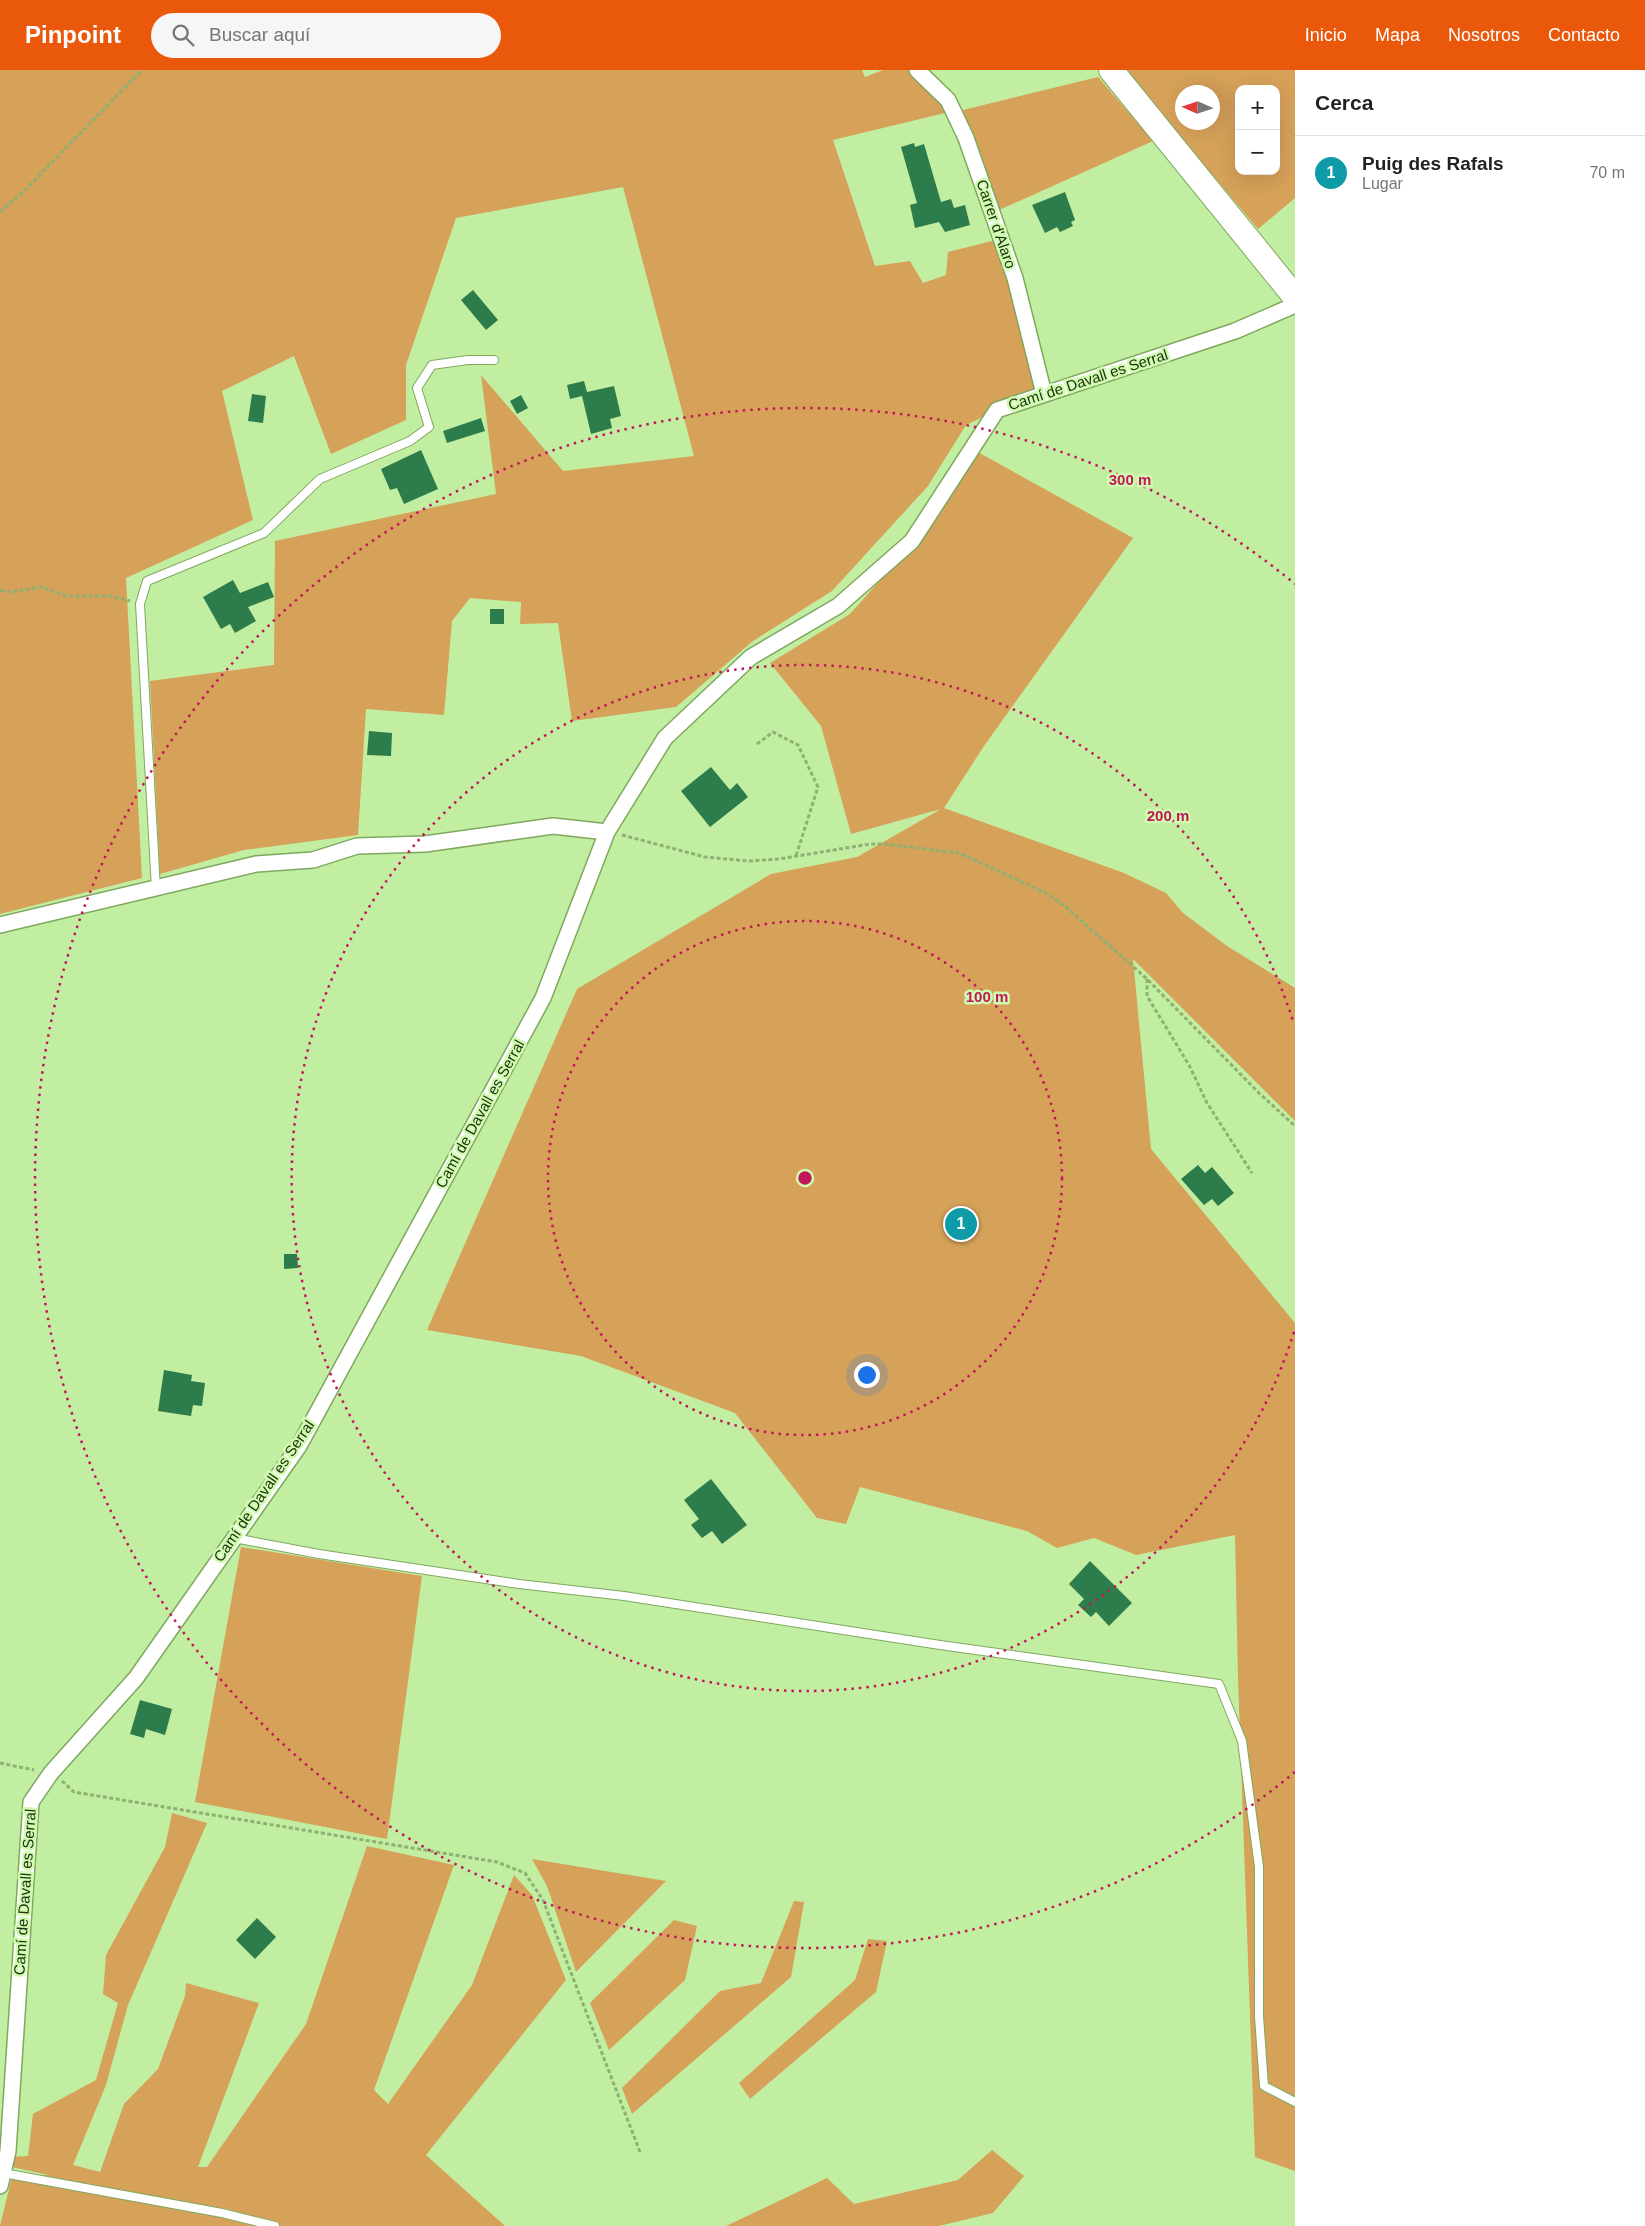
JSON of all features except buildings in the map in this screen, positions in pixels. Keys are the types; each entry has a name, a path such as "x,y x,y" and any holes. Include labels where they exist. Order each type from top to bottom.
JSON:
{"main road":[{"path":"1111,70 1295,298"}],"street":[{"name":"Carrer d'Alaro","path":"917,70 948,100 966,138 1015,278 1044,394"},
{"name":"Camí de Davall es Serral","path":"2,2179 8,2151 31,1802 51,1773 136,1678 299,1446 543,998 607,832 665,738 752,657 838,606 912,541 997,410 1235,331 1295,305"},
{"path":"0,925 256,864 313,860 357,846 425,844 553,826 607,832"}],"lane":[{"path":"156,889 140,604 147,581 264,533 320,479 410,440 429,427 417,388 432,365 468,360 494,360"},
{"path":"234,1538 319,1554 519,1584 624,1596 940,1645 1219,1684 1242,1741 1259,1867 1258,2016 1264,2086 1295,2102"},
{"path":"2,2179 222,2212 275,2226"}],"path":[{"path":"0,212 22,193 142,70"},
{"path":"0,590 10,592 42,587 67,596 111,596 140,604"},
{"path":"757,744 773,732 798,745 818,787 796,856"},
{"path":"607,832 705,856 749,861 885,844 958,853 1048,894 1066,907 1147,979 1259,1093 1295,1126"},
{"path":"1147,979 1147,996 1188,1065 1206,1103 1252,1173"},
{"path":"0,1764 51,1773 74,1792 497,1862 524,1873 543,1900 640,2152"}],"shaded area":[{"path":"0,70 862,70 865,77 883,70 908,70 949,112 833,140 875,266 910,261 923,283 946,275 948,252 996,240 1038,391 966,425 928,486 832,591 753,641 676,707 572,721 558,623 520,624 521,602 470,598 452,621 444,715 366,709 358,835 244,850 160,874 150,681 274,665 275,541 496,494 481,375 563,471 694,456 623,187 456,218 406,365 406,420 331,454 294,356 222,391 253,520 126,578 142,878 0,914"},
{"path":"1124,70 1295,70 1295,198 1258,229"},
{"path":"1098,77 1153,141 999,210 963,110"},
{"path":"976,451 1133,538 984,746 944,808 1124,873 1166,893 1183,913 1227,946 1295,988 1295,1121 1133,959 1151,1149 1295,1323 1295,2171 1255,2157 1238,1678 1235,1535 1136,1555 1094,1538 1057,1548 1027,1531 860,1487 846,1524 817,1518 735,1413 581,1356 427,1330 577,989 771,874 857,857 941,809 851,834 821,726 770,663 850,614 914,542"},
{"path":"241,1547 422,1576 387,1839 195,1802"},
{"path":"172,1813 207,1823 128,2005 106,2085 73,2165 100,2172 124,2104 158,2069 185,1996 186,1983 259,2003 198,2167 207,2167 306,2024 367,1846 454,1865 374,2090 388,2104 472,1985 514,1875 532,1895 566,1980 426,2155 505,2226 0,2226 12,2177 48,2175 12,2167 12,2157 28,2156 33,2114 96,2080 118,2003 103,1994 106,1955 165,1847"},
{"path":"532,1859 666,1881 576,1972 547,1886"},
{"path":"794,1901 804,1902 791,1977 632,2114 622,2088 720,1991 761,1983"},
{"path":"674,1920 697,1926 685,1980 609,2050 590,2003"},
{"path":"868,1939 887,1941 876,1992 750,2099 739,2083 855,1980"},
{"path":"992,2150 1024,2176 993,2213 939,2226 726,2226 827,2178 854,2204 958,2180"}],"place":[{"name":"Puig des Rafals","path":"961,1224"}]}
